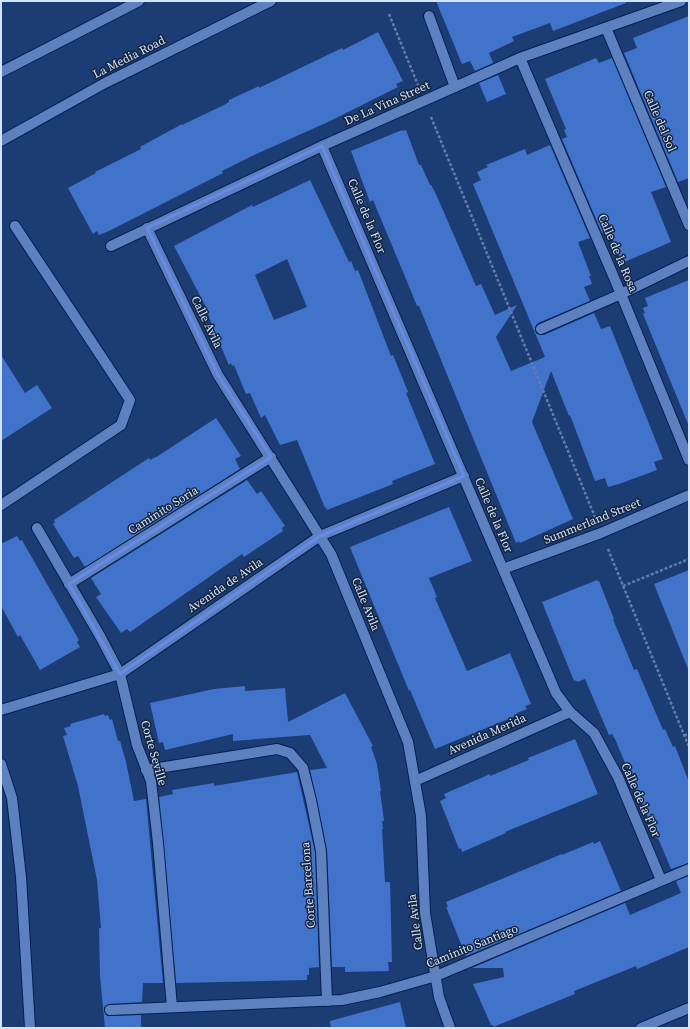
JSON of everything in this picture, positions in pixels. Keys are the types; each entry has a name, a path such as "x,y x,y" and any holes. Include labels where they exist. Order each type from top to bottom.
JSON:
{"street":[{"path":"1,72 139,1"},
{"name":"La Media Road","path":"1,141 105,82 271,1"},
{"name":"De La Vina Street","path":"111,246 322,146 520,58 681,1"},
{"path":"428,16 455,87"},
{"name":"Calle del Sol","path":"606,28 689,225"},
{"name":"Calle de la Rosa","path":"520,58 621,294 689,460"},
{"name":"Calle de la Flor","path":"322,146 556,693 570,712 594,733 618,778 661,880"},
{"path":"1,505 121,425 130,400 15,226"},
{"name":"Calle Avila","path":"147,228 218,375 331,554 408,742 421,816 426,913 439,997 450,1028"},
{"path":"541,329 621,294 689,261"},
{"name":"Caminito Soria","path":"70,584 270,457"},
{"name":"Avenida de Avila","path":"1,710 120,674 320,536 464,476"},
{"name":"Summerland Street","path":"503,569 601,533 689,495"},
{"name":"Corte Seville","path":"37,528 100,636 120,674 137,744 150,782 158,843 172,1007"},
{"name":"Avenida Merida","path":"415,781 570,712"},
{"name":"Corte Barcelona","path":"146,770 277,749 290,752 303,768 321,851 327,1001"},
{"path":"1,764 12,798 21,877 30,1028"},
{"name":"Caminito Santiago","path":"110,1010 342,1000 380,992 436,976 689,869"},
{"path":"641,1028 689,1008"}],"path":[{"path":"389,14 419,87"},
{"path":"431,117 596,519"},
{"path":"608,547 689,747"},
{"path":"623,586 689,559"},
{"path":"684,735 689,735"}],"highlighted area":[{"path":"322,146 464,476 320,536 120,674 69,584 271,457 218,375 147,228"}],"building":[{"path":"436,1 626,1 626,3 553,31 550,23 512,37 514,41 489,53 493,63 475,71 470,61 462,64"},
{"path":"689,16 689,178 678,182 624,53 637,48 633,38"},
{"path":"378,32 403,81 396,84 398,87 328,122 252,156 222,171 223,173 109,231 99,235 97,231 93,234 68,188 96,173 95,172 141,149 140,147 182,124 224,105 229,102 229,100 259,86 259,88 342,48 343,50"},
{"path":"596,58 599,63 612,58 666,187 651,192 671,242 622,263 609,230 602,233 562,139 567,137 564,130 566,129 545,79"},
{"path":"498,75 506,94 487,102 479,83"},
{"path":"402,130 406,130 419,165 421,165 430,185 435,192 476,286 481,284 495,315 517,305 496,337 511,371 545,357 473,184 481,180 477,172 488,167 486,165 525,149 527,155 550,145 590,238 578,242 591,276 589,276 592,284 584,287 590,301 538,323 535,331 537,334 544,335 594,313 601,329 610,326 663,459 654,462 657,470 619,484 608,487 605,478 595,481 570,415 569,416 551,371 532,422 573,519 520,543 519,541 516,543 419,306 417,306 373,200 370,202 351,151"},
{"path":"310,180 349,262 351,261 355,271 358,270 391,356 393,355 408,392 406,393 435,464 392,481 393,484 327,510 297,440 280,445 265,415 261,418 250,393 246,394 234,365 232,366 231,363 229,365 205,305 174,246 252,205 253,207","holes":["287,259 307,307 274,320 255,275"]},
{"path":"689,280 688,424 643,314 645,313 643,308 648,306 645,298"},
{"path":"1,355 25,393 37,385 52,408 1,441"},
{"path":"216,418 241,456 235,459 240,469 85,567 78,556 74,558 53,524 55,522 54,520 149,458 150,460 158,456"},
{"path":"247,480 257,494 261,491 285,526 282,528 283,531 244,557 242,554 130,632 127,629 121,633 96,597 101,594 91,578"},
{"path":"449,507 472,561 429,578 437,597 435,598 467,671 510,653 531,704 525,706 527,709 517,713 518,715 435,749 410,690 409,691 350,547"},
{"path":"17,536 20,541 22,540 79,640 77,642 80,647 40,670 20,635 18,637 1,606 1,544"},
{"path":"689,570 689,669 688,669 654,584"},
{"path":"597,580 599,581 634,670 637,669 663,730 665,729 673,747 675,746 689,782 689,863 671,869 615,739 612,734 609,735 585,679 577,682 576,680 574,681 542,602"},
{"path":"245,686 245,691 285,688 288,722 345,693 373,746 371,747 377,764 384,821 382,821 382,829 385,882 390,882 392,962 388,962 389,971 345,972 345,967 332,967 327,851 310,770 327,768 310,735 233,741 233,734 165,750 163,742 159,743 150,703 214,689"},
{"path":"104,714 105,716 108,715 110,720 112,719 118,741 120,741 134,801 146,799 163,983 143,983 142,1002 109,1004 104,1007 104,1011 107,1016 141,1015 141,1028 105,1028 100,976 99,928 101,928 97,880 78,786 63,736 67,735 64,728 71,726 70,724"},
{"path":"575,739 598,794 505,832 506,833 462,852 461,848 459,849 440,801 446,798 444,794 490,774 490,776 529,760 528,758"},
{"path":"297,772 315,852 319,967 309,968 307,980 176,983 159,797 173,794 172,790 214,783 214,786"},
{"path":"600,841 621,891 466,956 446,907 448,907 446,902 562,854 593,842 594,844"},
{"path":"689,876 689,947 637,969 636,966 574,991 575,994 493,1027 493,1025 491,1025 473,984 504,977 503,968 472,968 625,903 630,915 681,893 676,881"},
{"path":"400,1002 406,1028 331,1028 330,1021"}]}
